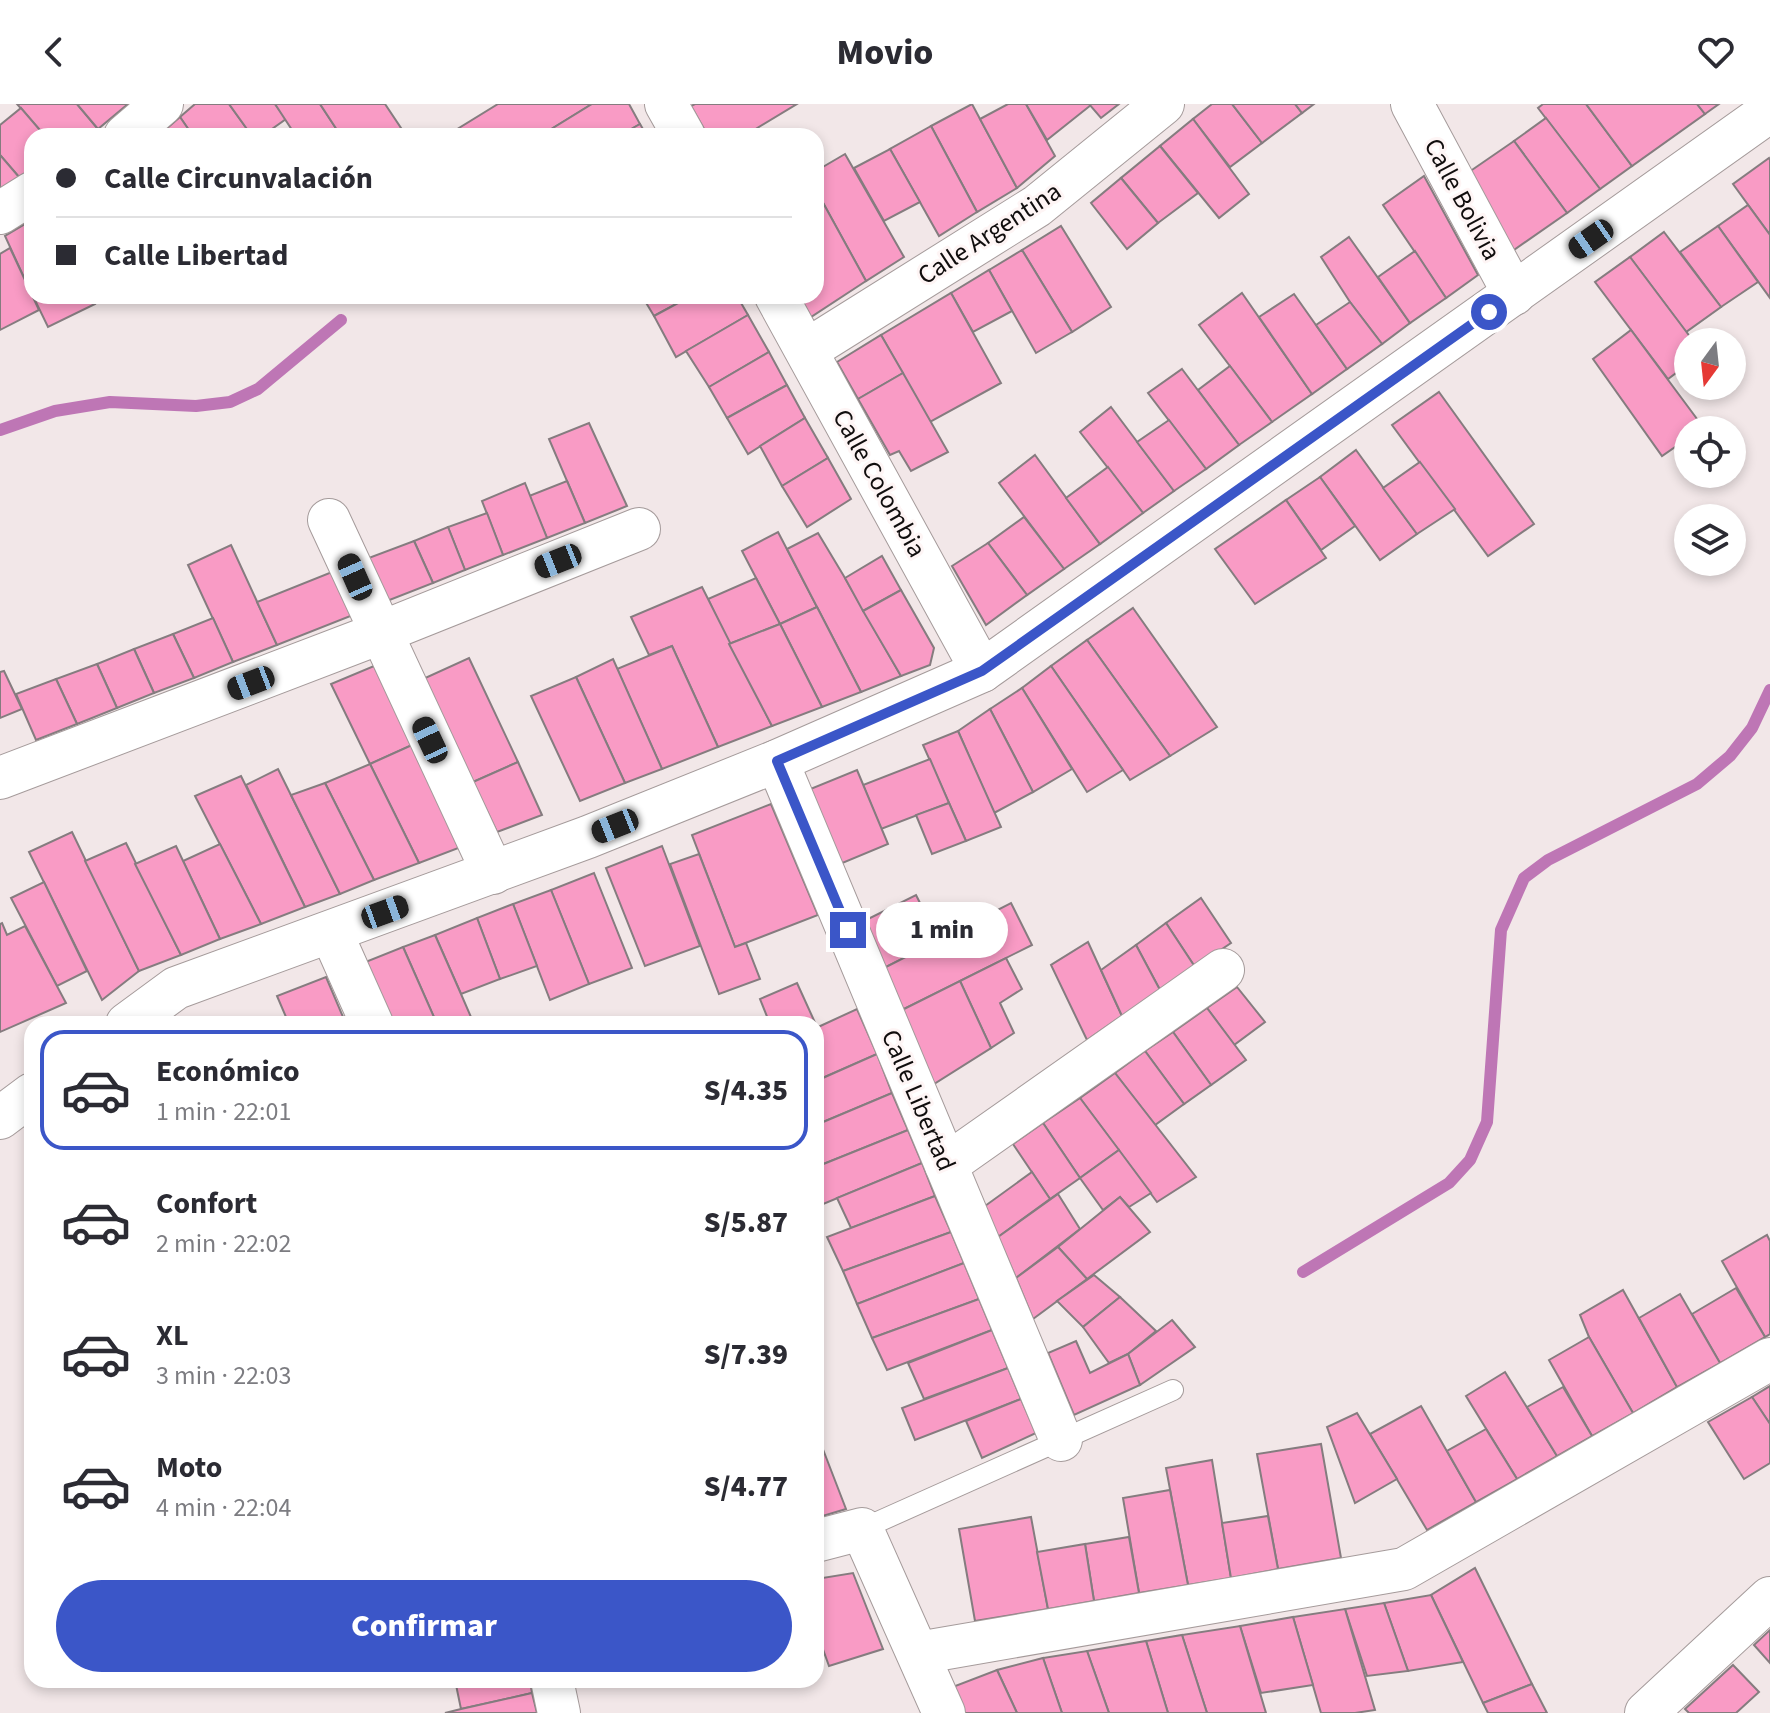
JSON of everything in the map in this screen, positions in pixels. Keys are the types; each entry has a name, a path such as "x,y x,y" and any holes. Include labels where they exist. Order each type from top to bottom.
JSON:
{"street":[{"path":"134,128 162,104"},
{"path":"666,104 680,128"},
{"name":"Calle Argentina","path":"807,350 1037,206 1163,104"},
{"name":"Calle Bolivia","path":"1412,104 1514,294"},
{"path":"138,1016 176,988 588,837 777,761 982,671 1770,111"},
{"path":"0,213 24,198"},
{"name":"Calle Colombia","path":"781,304 982,671"},
{"path":"329,520 493,873"},
{"path":"0,778 380,633 639,529"},
{"name":"Calle Libertad","path":"777,761 1061,1440"},
{"path":"331,932 368,1016"},
{"path":"946,1165 1223,970"},
{"path":"0,1118 24,1100"},
{"path":"918,1653 1404,1569 1770,1359"},
{"path":"824,1539 862,1529 944,1713"},
{"path":"1646,1713 1770,1598"},
{"path":"554,1688 559,1713"}],"lane":[{"path":"862,1529 1173,1390"}],"building":[{"path":"17,104 77,104 97,128 38,128"},
{"path":"77,104 128,104 99,128"},
{"path":"195,104 229,104 246,128 188,128 180,117"},
{"path":"229,104 275,104 286,119 273,128 246,128"},
{"path":"275,104 320,104 336,128 291,128"},
{"path":"320,104 385,104 401,128 336,128"},
{"path":"498,104 592,104 553,128 459,128"},
{"path":"592,104 629,104 640,124 633,128 553,128"},
{"path":"797,104 757,128 703,128 691,106"},
{"path":"972,104 1017,188 977,212 931,126"},
{"path":"1008,104 1026,104 1055,156 1017,188 980,119"},
{"path":"1026,104 1089,104 1091,105 1047,140"},
{"path":"1089,104 1119,104 1101,118"},
{"path":"1212,104 1232,104 1262,143 1230,167 1193,119"},
{"path":"1232,104 1295,104 1302,113 1262,143"},
{"path":"1295,104 1314,104 1302,113"},
{"path":"1543,104 1586,104 1632,166 1600,189 1538,108"},
{"path":"1586,104 1697,104 1705,114 1632,166"},
{"path":"1697,104 1719,104 1705,114"},
{"path":"21,108 38,128 24,128 24,174 19,177 0,155 0,125"},
{"path":"180,117 188,128 167,128"},
{"path":"1546,118 1600,189 1567,213 1514,141"},
{"path":"1193,119 1249,194 1219,218 1160,146"},
{"path":"931,126 977,212 939,236 890,149"},
{"path":"1514,141 1567,213 1511,252 1469,172"},
{"path":"1160,146 1198,193 1158,223 1121,178"},
{"path":"890,149 920,202 884,221 854,168"},
{"path":"845,154 904,257 866,281 824,205 824,166"},
{"path":"0,155 19,177 0,189"},
{"path":"1770,160 1770,235 1733,184"},
{"path":"1424,176 1478,275 1446,298 1383,205"},
{"path":"1121,178 1158,223 1127,249 1091,203"},
{"path":"824,205 866,281 811,317 804,304 824,304"},
{"path":"1748,205 1770,235 1770,298 1718,226"},
{"path":"24,225 24,278 5,236"},
{"path":"1061,226 1111,307 1072,332 1022,250"},
{"path":"1718,226 1758,282 1721,307 1680,252"},
{"path":"1664,232 1721,307 1692,328 1683,328 1630,257"},
{"path":"1349,237 1410,323 1382,344 1321,257"},
{"path":"10,248 24,278 24,304 36,304 39,310 0,330 0,254"},
{"path":"1022,250 1072,332 1036,353 989,270"},
{"path":"1415,251 1446,298 1410,323 1378,277"},
{"path":"1630,257 1683,328 1674,328 1674,374 1668,379 1595,282"},
{"path":"989,270 1012,311 973,332 951,293"},
{"path":"951,293 1001,383 930,422 881,335"},
{"path":"1242,293 1312,394 1272,422 1199,325"},
{"path":"1294,294 1347,369 1312,394 1259,317"},
{"path":"1350,302 1382,344 1347,369 1316,325"},
{"path":"37,304 95,304 48,327"},
{"path":"647,304 676,304 654,316"},
{"path":"676,304 742,304 748,315 676,357 654,316"},
{"path":"748,315 769,352 709,387 686,351"},
{"path":"1631,330 1674,388 1674,400 1683,400 1695,416 1674,416 1674,448 1662,456 1593,359"},
{"path":"881,335 903,373 858,399 837,362"},
{"path":"769,352 787,385 727,418 709,387"},
{"path":"1230,366 1272,422 1239,445 1198,390"},
{"path":"1182,369 1239,445 1206,469 1148,393"},
{"path":"903,373 948,452 911,471 899,451 890,455 858,399"},
{"path":"787,385 805,418 748,454 727,418"},
{"path":"1439,392 1534,524 1488,556 1392,425"},
{"path":"1111,407 1174,491 1143,513 1080,432"},
{"path":"805,418 828,458 782,486 760,446"},
{"path":"1169,420 1206,469 1174,491 1137,442"},
{"path":"589,423 627,506 585,523 549,439"},
{"path":"1356,450 1417,534 1380,560 1320,477"},
{"path":"1035,455 1100,544 1064,569 999,483"},
{"path":"828,458 851,499 807,527 782,486"},
{"path":"1420,462 1455,509 1417,534 1383,488"},
{"path":"1108,467 1143,513 1100,544 1066,498"},
{"path":"1320,477 1355,526 1321,550 1286,500"},
{"path":"567,481 585,523 547,538 529,496"},
{"path":"525,483 547,538 503,555 482,501"},
{"path":"1286,500 1326,558 1255,604 1215,549"},
{"path":"487,513 503,555 465,570 448,527"},
{"path":"1024,517 1064,569 1027,595 988,543"},
{"path":"448,527 465,570 433,583 414,541"},
{"path":"778,532 817,607 780,624 742,551"},
{"path":"818,533 901,676 861,692 787,549"},
{"path":"414,541 433,583 387,601 366,559"},
{"path":"988,543 1027,595 986,625 952,566"},
{"path":"231,545 277,645 233,662 188,565"},
{"path":"882,556 901,590 863,611 845,578"},
{"path":"332,572 353,615 277,645 257,602"},
{"path":"756,578 780,624 729,644 708,599"},
{"path":"702,587 772,726 718,747 672,646 649,655 631,617"},
{"path":"901,590 934,648 930,665 901,676 863,611"},
{"path":"817,607 861,692 822,707 780,624"},
{"path":"1133,608 1217,727 1170,756 1087,640"},
{"path":"213,618 233,662 194,678 173,634"},
{"path":"780,624 822,707 772,726 729,644"},
{"path":"173,634 194,678 154,693 134,649"},
{"path":"1087,640 1170,756 1130,780 1051,666"},
{"path":"672,646 718,747 662,769 617,669"},
{"path":"134,649 154,693 117,708 97,664"},
{"path":"469,658 518,762 473,782 423,679"},
{"path":"613,659 662,769 625,783 576,677"},
{"path":"97,664 117,708 77,724 56,679"},
{"path":"374,666 412,745 370,764 331,684"},
{"path":"1051,666 1123,770 1087,792 1022,688"},
{"path":"4,671 22,709 0,718 0,672"},
{"path":"576,677 625,783 580,801 531,696"},
{"path":"56,679 77,724 36,740 16,694"},
{"path":"1022,688 1072,769 1033,792 990,709"},
{"path":"990,709 1033,792 994,813 958,731"},
{"path":"958,731 1001,827 966,841 923,745"},
{"path":"412,745 461,847 419,863 370,764"},
{"path":"930,759 949,803 881,829 863,785"},
{"path":"518,762 542,815 497,832 473,782"},
{"path":"370,764 419,863 374,880 325,783"},
{"path":"278,769 340,894 305,907 246,785"},
{"path":"857,770 888,844 840,864 808,790"},
{"path":"241,776 305,907 261,924 195,796"},
{"path":"325,783 374,880 340,894 291,795"},
{"path":"949,803 966,841 932,854 916,815"},
{"path":"771,804 818,915 735,947 692,835"},
{"path":"72,832 139,971 102,1000 29,852"},
{"path":"126,843 181,955 139,971 85,861"},
{"path":"220,844 261,924 220,939 183,861"},
{"path":"176,846 220,939 181,955 135,864"},
{"path":"662,846 700,946 645,966 606,868"},
{"path":"699,854 735,947 746,943 760,979 719,994 670,864"},
{"path":"594,873 632,968 589,984 551,890"},
{"path":"44,882 87,971 57,986 11,898"},
{"path":"551,890 589,984 550,1000 513,904"},
{"path":"916,895 939,941 884,968 864,921"},
{"path":"1201,898 1231,943 1195,967 1166,923"},
{"path":"1011,903 1032,945 902,1010 884,968"},
{"path":"513,904 537,966 500,979 477,918"},
{"path":"477,918 500,979 461,994 435,935"},
{"path":"1166,923 1195,967 1160,990 1136,945"},
{"path":"0,924 7,935 25,926 66,1003 36,1016 24,1016 24,1021 0,1032"},
{"path":"435,935 470,1016 433,1016 403,947"},
{"path":"1088,942 1122,1016 1087,1040 1051,965"},
{"path":"1136,945 1160,990 1122,1016 1101,970"},
{"path":"403,947 433,1016 387,1016 363,963"},
{"path":"1006,958 1022,989 1000,1003 1014,1033 991,1048 960,981"},
{"path":"326,977 343,1016 286,1016 277,996"},
{"path":"960,981 991,1048 934,1084 902,1010"},
{"path":"797,983 812,1016 767,1016 760,999"},
{"path":"1237,987 1265,1022 1234,1045 1207,1008"},
{"path":"1207,1008 1246,1060 1211,1085 1173,1032"},
{"path":"857,1009 877,1054 824,1077 824,1024"},
{"path":"1173,1032 1211,1085 1184,1104 1145,1051"},
{"path":"1145,1051 1184,1104 1155,1125 1115,1073"},
{"path":"877,1054 892,1093 824,1122 824,1077"},
{"path":"1115,1073 1196,1177 1157,1202 1080,1098"},
{"path":"892,1093 908,1130 824,1164 824,1122"},
{"path":"1080,1098 1119,1150 1080,1178 1043,1123"},
{"path":"1043,1123 1080,1178 1050,1199 1013,1144"},
{"path":"908,1130 922,1163 824,1204 824,1164"},
{"path":"1119,1150 1151,1193 1129,1207 1120,1197 1103,1210 1080,1178"},
{"path":"922,1163 935,1196 851,1228 837,1198"},
{"path":"1032,1172 1050,1199 998,1237 985,1206"},
{"path":"1058,1194 1080,1229 1016,1278 998,1237"},
{"path":"935,1196 951,1232 843,1271 827,1237"},
{"path":"1120,1197 1150,1232 1087,1279 1058,1247"},
{"path":"951,1232 964,1263 857,1304 843,1271"},
{"path":"1767,1235 1770,1241 1770,1334 1765,1337 1722,1261"},
{"path":"1058,1247 1087,1279 1033,1319 1016,1278"},
{"path":"964,1263 979,1299 872,1338 857,1304"},
{"path":"1094,1275 1120,1297 1083,1327 1057,1301"},
{"path":"1736,1288 1765,1337 1720,1363 1692,1314"},
{"path":"1623,1290 1677,1387 1633,1413 1589,1337 1580,1315"},
{"path":"1680,1294 1720,1363 1677,1387 1639,1318"},
{"path":"1120,1297 1156,1331 1128,1354 1109,1363 1083,1327"},
{"path":"979,1299 992,1330 887,1370 872,1338"},
{"path":"1172,1320 1195,1347 1140,1385 1128,1354"},
{"path":"992,1330 1008,1368 924,1399 908,1363"},
{"path":"1589,1337 1633,1413 1592,1436 1549,1360"},
{"path":"1076,1341 1090,1373 1128,1354 1140,1385 1074,1415 1048,1353"},
{"path":"1008,1368 1021,1399 915,1440 902,1408"},
{"path":"1505,1372 1557,1456 1517,1479 1466,1396"},
{"path":"1770,1386 1770,1424 1752,1397"},
{"path":"1563,1387 1592,1436 1557,1456 1527,1407"},
{"path":"1752,1397 1770,1424 1770,1463 1744,1479 1708,1422"},
{"path":"1021,1399 1036,1433 982,1458 966,1421"},
{"path":"1421,1406 1476,1502 1427,1530 1370,1434"},
{"path":"1357,1413 1397,1479 1355,1503 1327,1427"},
{"path":"1486,1429 1517,1479 1476,1502 1447,1451"},
{"path":"1321,1444 1341,1558 1278,1569 1257,1454"},
{"path":"824,1452 846,1509 824,1516"},
{"path":"1212,1460 1231,1578 1188,1585 1166,1468"},
{"path":"1170,1490 1188,1585 1139,1593 1123,1498"},
{"path":"1268,1516 1278,1569 1231,1578 1222,1523"},
{"path":"1031,1517 1048,1609 975,1621 959,1529"},
{"path":"1129,1537 1139,1593 1094,1601 1085,1544"},
{"path":"1085,1544 1094,1601 1048,1609 1037,1552"},
{"path":"1475,1568 1532,1684 1483,1703 1431,1595"},
{"path":"853,1573 883,1649 829,1666 824,1652 824,1578"},
{"path":"1431,1595 1463,1662 1408,1671 1384,1603"},
{"path":"1384,1603 1408,1671 1367,1676 1345,1609"},
{"path":"1345,1609 1375,1710 1321,1713 1293,1617"},
{"path":"1293,1617 1313,1685 1261,1693 1240,1626"},
{"path":"1240,1626 1266,1713 1207,1713 1182,1635"},
{"path":"1770,1630 1770,1663 1754,1645"},
{"path":"1182,1635 1207,1713 1168,1713 1146,1641"},
{"path":"1146,1641 1168,1713 1109,1713 1087,1651"},
{"path":"1087,1651 1109,1713 1062,1713 1043,1658"},
{"path":"1043,1658 1062,1713 1017,1713 997,1670"},
{"path":"1733,1665 1759,1692 1736,1713 1689,1713 1685,1709"},
{"path":"997,1670 1017,1713 962,1713 950,1688"},
{"path":"1532,1684 1547,1713 1488,1713 1483,1703"},
{"path":"457,1688 531,1688 532,1693 461,1709"},
{"path":"532,1693 537,1713 445,1713 461,1709"}],"waterway":[{"path":"0,430 55,411 110,402 196,406 230,402 258,389 341,320"},
{"path":"1303,1272 1449,1183 1470,1160 1487,1122 1501,930 1524,878 1548,860 1697,784 1730,756 1752,728 1770,690"}],"route":[{"path":"848,930 777,761 982,671 1489,312"}]}
